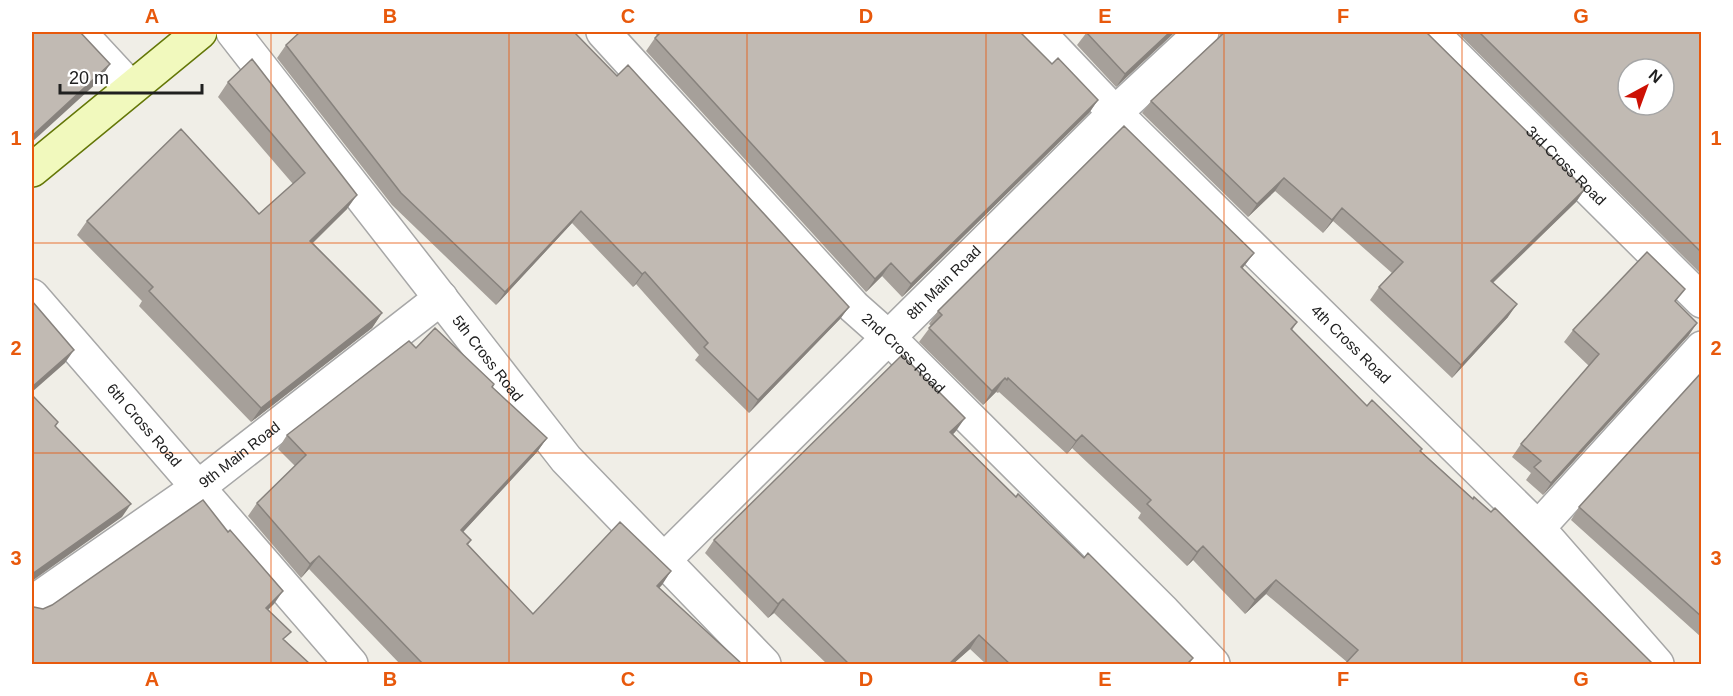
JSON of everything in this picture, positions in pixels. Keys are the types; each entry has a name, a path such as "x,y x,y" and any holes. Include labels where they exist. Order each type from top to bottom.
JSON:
{"street":[{"path":"79,32 131,88"},
{"path":"32,170 200,32"},
{"name":"5th Cross Road","path":"233,32 566,459 764,664"},
{"name":"2nd Cross Road","path":"603,32 854,307 889,338 1164,612 1213,664"},
{"name":"4th Cross Road","path":"1038,32 1115,113 1538,528 1658,664"},
{"name":"8th Main Road","path":"664,560 1115,113 1202,32"},
{"name":"3rd Cross Road","path":"1431,32 1701,301"},
{"name":"6th Cross Road","path":"32,296 351,664"},
{"name":"9th Main Road","path":"32,603 197,488 441,298"},
{"path":"1538,528 1701,348"}],"building":[{"path":"32,32 80,32 110,64 32,136"},
{"path":"300,32 574,32 617,76 628,65 849,307 758,400 704,347 708,343 645,272 642,274 581,211 505,292 401,193 286,45"},
{"path":"661,32 1020,32 1052,64 1058,58 1098,100 911,284 891,263 875,279 655,38"},
{"path":"1086,32 1170,32 1125,74"},
{"path":"1225,32 1426,32 1585,189 1491,281 1517,304 1461,365 1379,287 1403,262 1342,208 1332,220 1284,178 1257,204 1151,101"},
{"path":"1479,32 1701,32 1701,252"},
{"path":"252,59 357,195 310,241 382,313 261,408 149,291 153,287 87,221 181,129 259,214 305,173 228,82"},
{"path":"1124,126 1254,253 1241,267 1297,322 1291,329 1367,406 1372,400 1422,449 1420,451 1473,499 1474,497 1491,512 1495,508 1653,664 1345,664 1358,650 1276,580 1255,600 1203,546 1197,552 1147,504 1151,500 1082,435 1076,441 1008,378 1007,380 1005,378 992,391 929,328 942,315 938,311"},
{"path":"1647,252 1685,289 1675,301 1697,323 1551,483 1534,467 1541,461 1521,444 1599,354 1573,330"},
{"path":"32,301 74,350 32,387"},
{"path":"435,328 494,384 492,387 547,438 461,530 471,540 467,544 533,614 620,522 671,571 657,586 742,664 423,664 319,556 310,564 257,503 306,455 287,435 409,341 416,348"},
{"path":"902,355 965,418 950,432 1016,497 1018,494 1084,558 1088,553 1193,658 1187,664 1010,664 979,635 949,664 849,664 783,599 778,604 714,540"},
{"path":"1701,373 1701,616 1579,507"},
{"path":"32,395 58,422 55,426 131,504 32,574"},
{"path":"203,500 228,532 230,530 283,591 266,608 291,632 283,639 310,664 32,664 32,605 43,609 52,605"}]}
